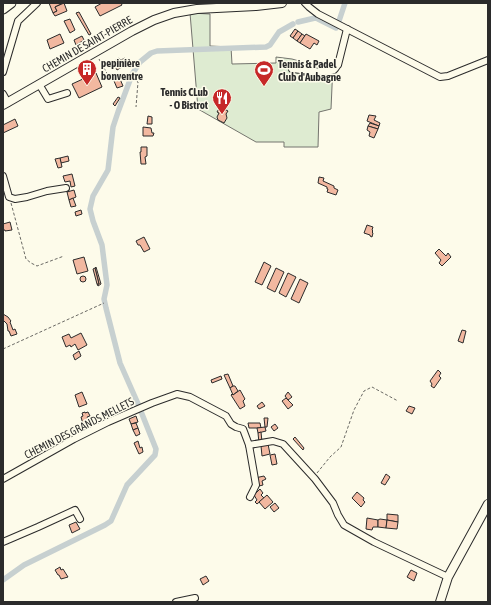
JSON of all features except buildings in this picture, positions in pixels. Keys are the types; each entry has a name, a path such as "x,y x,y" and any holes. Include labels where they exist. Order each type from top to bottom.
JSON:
{"highway":[{"path":"3,9 11,3"}],"main road":[{"name":"CHEMIN DE SAINT-PIERRE","path":"5,104 132,31 154,20 174,13 282,3"},
{"path":"440,602 448,577 488,504"}],"street":[{"path":"3,72 18,21 37,3"},
{"path":"305,3 318,14 440,77 448,76 488,60"},
{"path":"292,69 318,72 332,71 335,69 338,64 347,29"},
{"path":"39,84 48,99 67,93"},
{"path":"3,94 5,104"},
{"path":"3,176 9,197 15,199 66,188"},
{"name":"CHEMIN DES GRANDS MELLETS","path":"3,479 108,422 177,394 190,397 226,416 231,424 243,429 249,445 256,484 250,497"},
{"path":"249,445 273,441 283,444 313,477 333,503 344,525 374,542 448,577"},
{"path":"3,542 75,510 80,519"},
{"path":"176,602 195,598"}],"path":[{"path":"95,52 109,77 114,79 132,77 138,82 136,107"},
{"path":"9,197 26,259 36,266 64,256"},
{"path":"3,349 104,303"},
{"path":"313,477 341,447 354,410 364,391 372,387 398,401"}],"green space":[{"name":"Tennis & Padel Club d'Aubagne","path":"190,13 210,14 210,46 231,47 232,64 276,63 276,57 292,59 316,66 333,64 331,109 319,112 318,147 284,147 284,142 256,142 198,109"}],"waterway":[{"path":"339,21 345,3"},
{"path":"298,22 315,18 336,28"},
{"path":"131,76 140,62 151,53 157,51 266,47 270,45 279,32 293,24"},
{"path":"130,80 113,127 108,170 93,196 90,209 102,245 107,285 104,299 106,308 120,363 139,406"},
{"path":"3,580 24,565 111,521 127,485 155,455 156,449 140,409"}],"place":[{"name":"pepinière bonventre","path":"87,86"},
{"name":"Tennis & Padel Club d'Aubagne","path":"264,87"},
{"name":"Tennis CLub - O Bistrot","path":"222,115"}]}
